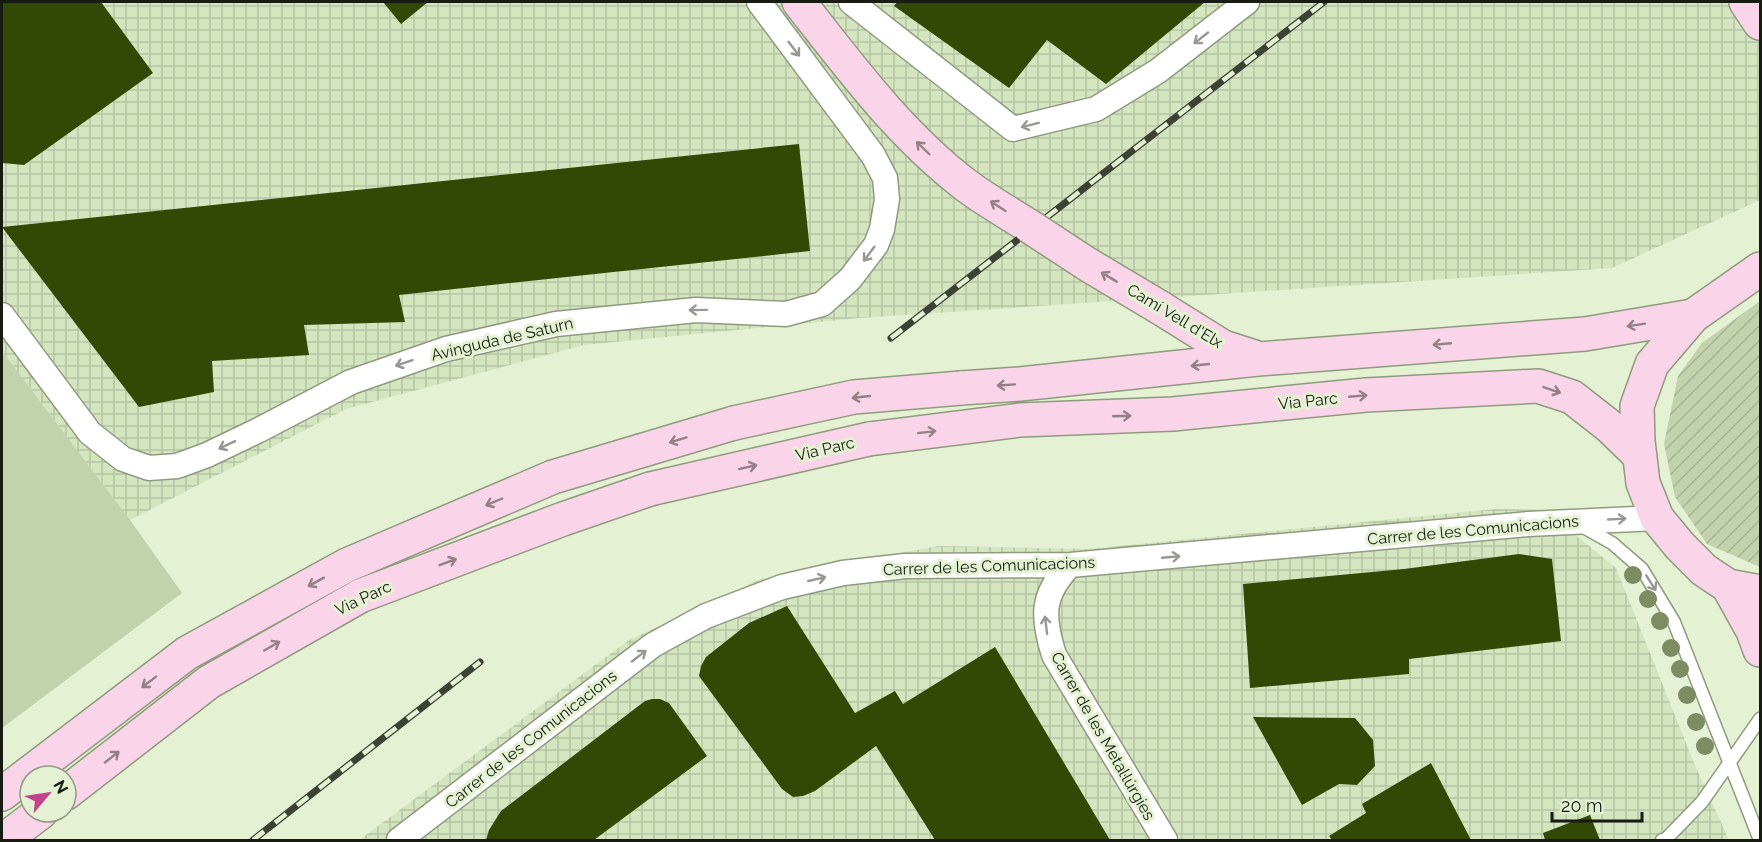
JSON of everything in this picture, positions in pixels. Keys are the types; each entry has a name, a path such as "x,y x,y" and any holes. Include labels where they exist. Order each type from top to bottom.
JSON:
{"main road":[{"name":"Camí Vell d'Elx","path":"799,2 866,87 934,159 967,186 1159,308 1223,346 1258,359 1585,334 1694,316"},
{"path":"1746,2 1761,23"},
{"path":"1761,269 1694,316 1652,364 1637,406 1643,483 1657,518 1704,570 1728,586 1761,592"},
{"path":"2,794 187,653 347,565 553,477 734,423 854,397 1020,384 1258,359"},
{"name":"Via Parc","path":"78,784 209,682 360,596 563,519 650,489 869,439 1020,420 1173,414 1366,395 1538,386 1572,397 1609,426 1640,456"},
{"path":"1728,586 1761,650"},
{"path":"4,840 25,824"}],"street":[{"name":"Avinguda de Saturn","path":"2,315 90,433 123,459 149,468 177,466 207,455 351,382 446,349 556,324 696,310 786,314 822,303 850,279 876,245 882,229 887,199 885,178 873,155 759,2"},
{"path":"852,2 1013,129 1096,109 1158,71 1247,2"},
{"name":"Carrer de les Comunicacions","path":"408,838 654,645 706,616 782,587 843,573 904,566 1070,565 1528,524 1657,518"},
{"name":"Carrer de les Metal·lúrgies","path":"1070,565 1054,586 1049,598 1045,615 1047,635 1054,655 1165,840"}],"lane":[{"path":"1574,521 1612,543 1642,569 1674,622 1760,840"},
{"path":"1662,840 1666,839 1702,802 1761,719"}],"shaded area":[{"path":"2,2 1760,2 1760,200 1612,268 859,318 584,345 346,409 130,520 2,351"},
{"path":"1760,301 1760,567 1707,544 1675,497 1664,444 1678,376 1702,343"},
{"path":"2,351 130,520 182,593 2,728"},
{"path":"1496,509 1545,510 1616,568 1694,763 1729,840 359,840 629,640 761,579 938,546 1089,549"}],"building":[{"path":"2,2 101,2 153,73 24,165 2,163"},
{"path":"383,2 428,2 401,24"},
{"path":"897,2 1205,2 1106,84 1047,40 1009,88 894,6"},
{"path":"799,144 810,251 399,295 405,322 304,325 309,355 212,361 214,392 139,407 2,227"},
{"path":"1519,554 1552,559 1561,641 1409,659 1409,674 1250,688 1243,584 1404,569"},
{"path":"787,606 855,713 895,691 903,704 995,647 1110,840 935,840 876,746 815,791 793,797 782,789 699,676 706,657 749,623"},
{"path":"660,699 669,703 707,756 594,840 486,840 489,830 501,811 645,701"},
{"path":"1253,717 1355,718 1373,740 1375,766 1357,785 1339,784 1302,805"},
{"path":"1431,763 1471,840 1332,840 1329,836 1366,813 1362,804"},
{"path":"1590,815 1600,840 1545,840 1543,833"}],"railway":[{"path":"891,338 1324,2"},
{"path":"253,840 480,662"}]}
